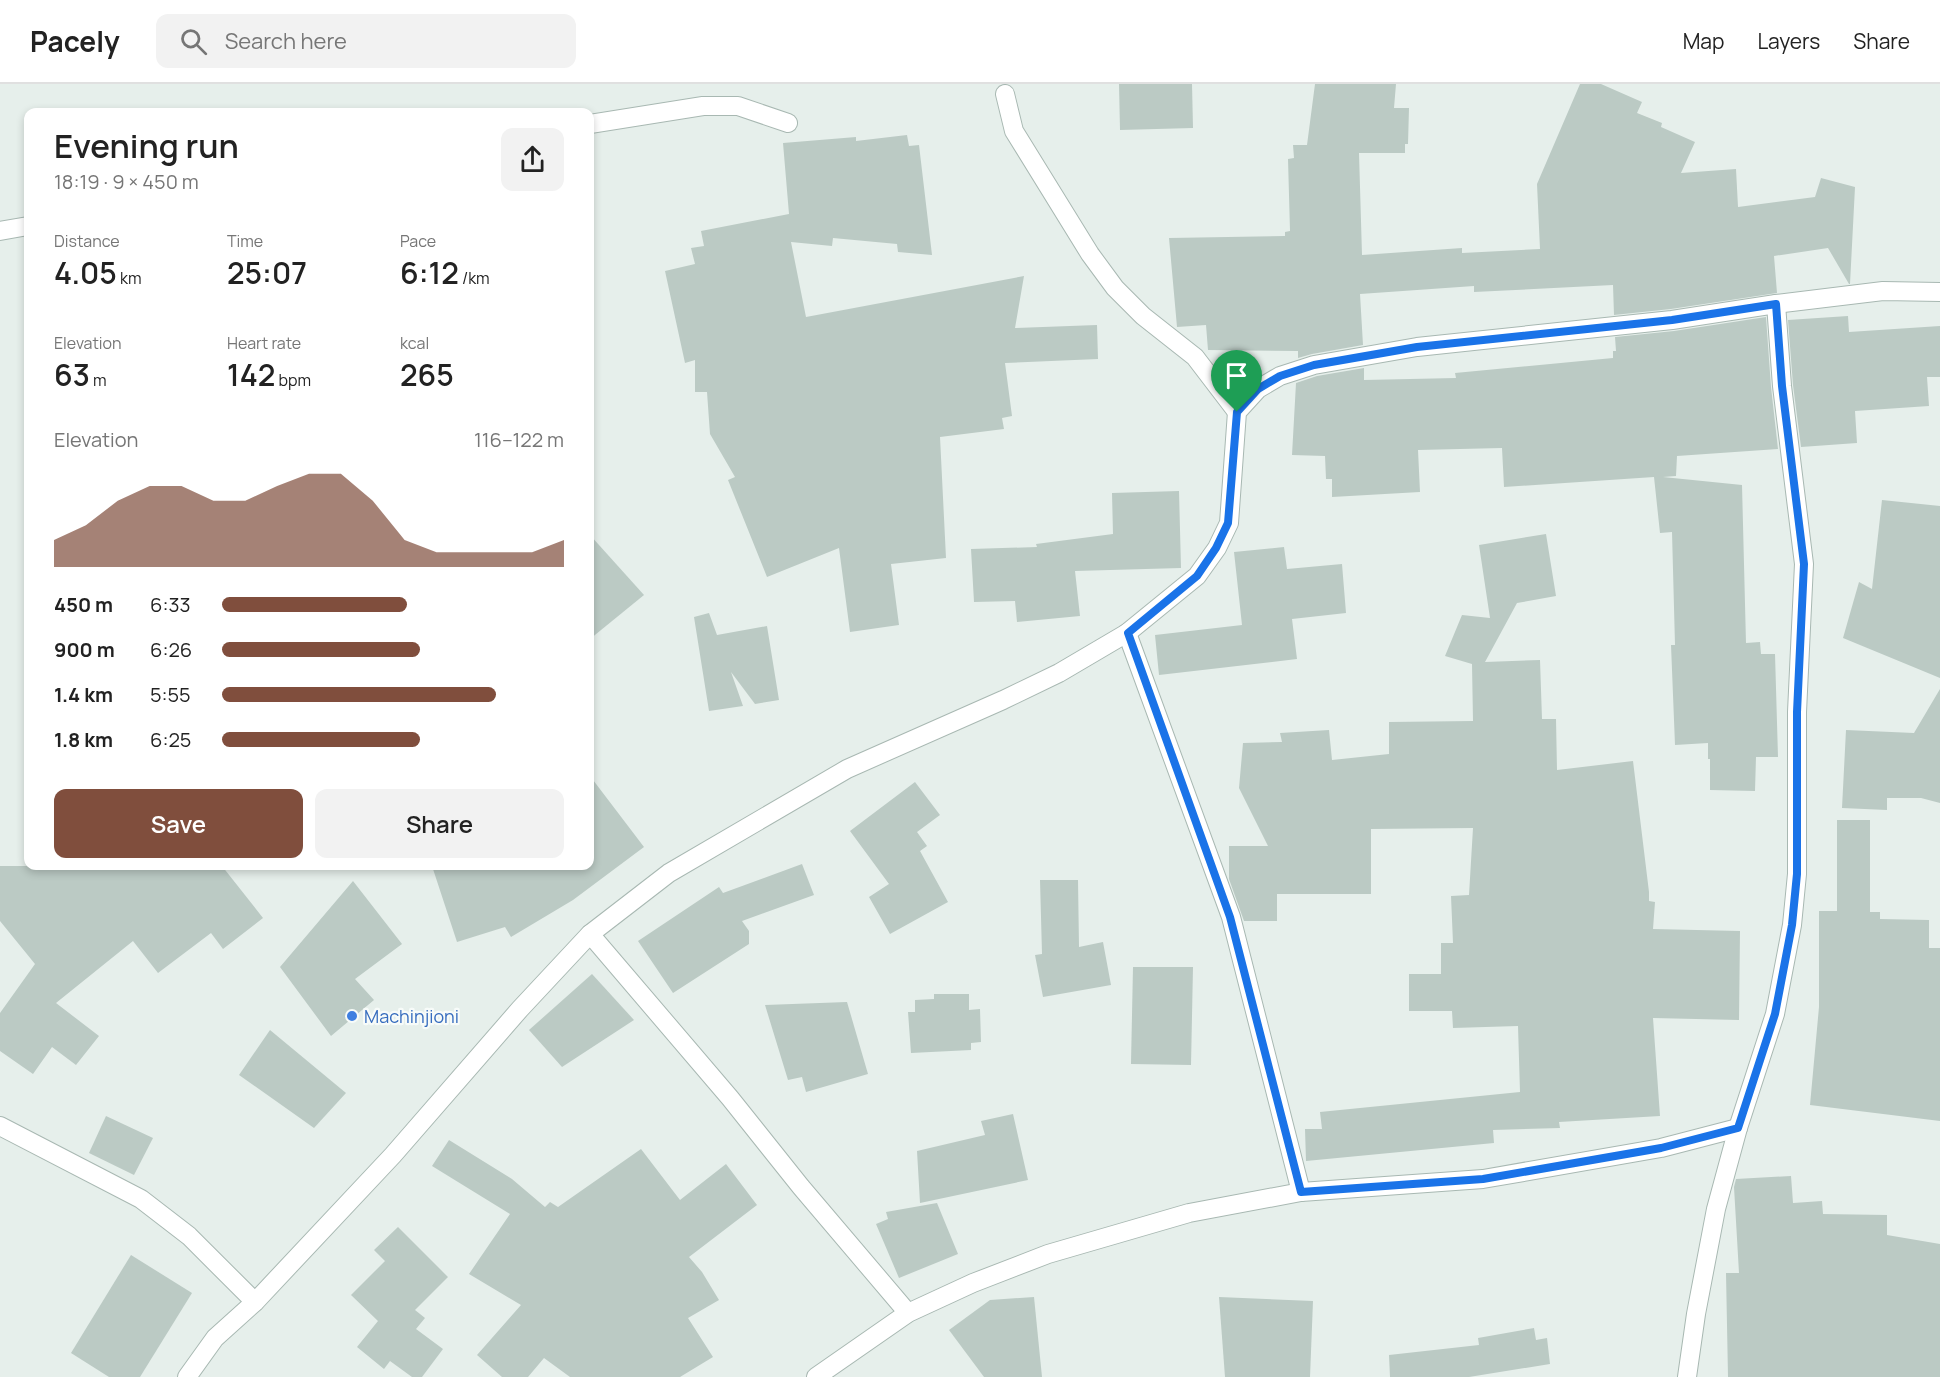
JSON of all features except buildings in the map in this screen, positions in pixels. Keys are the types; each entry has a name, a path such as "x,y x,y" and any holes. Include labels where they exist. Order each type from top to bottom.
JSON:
{"street":[{"path":"1005,94 1014,131 1090,254 1115,288 1143,316 1195,357 1237,412"},
{"path":"594,123 703,106 738,106 788,123"},
{"path":"0,231 24,227"},
{"path":"187,1377 215,1338 255,1302 393,1155 520,1009 590,934 669,873 847,769 1059,673 1128,633 1197,576 1216,548 1228,523 1237,412 1258,389 1280,376 1314,365 1417,347 1672,320 1883,291 1940,292"},
{"path":"1687,1377 1696,1314 1716,1209 1738,1128 1775,1014 1792,925 1797,874 1797,712 1804,564 1782,386 1776,304"},
{"path":"1128,633 1230,917 1301,1192"},
{"path":"590,934 730,1098 801,1187 908,1313"},
{"path":"0,1126 141,1199 189,1236 255,1302"},
{"path":"816,1377 908,1313 973,1283 1048,1254 1189,1213 1301,1192 1483,1179 1661,1148 1738,1128"}],"place":[{"name":"Machinjioni","path":"352,1016"}],"route":[{"path":"1776,304 1782,386 1804,564 1797,712 1797,874 1792,925 1775,1014 1738,1128 1661,1148 1483,1179 1301,1192 1230,917 1128,633 1197,576 1216,548 1228,523 1237,412 1258,389 1280,376 1314,365 1417,347 1672,320 1776,304"}]}
